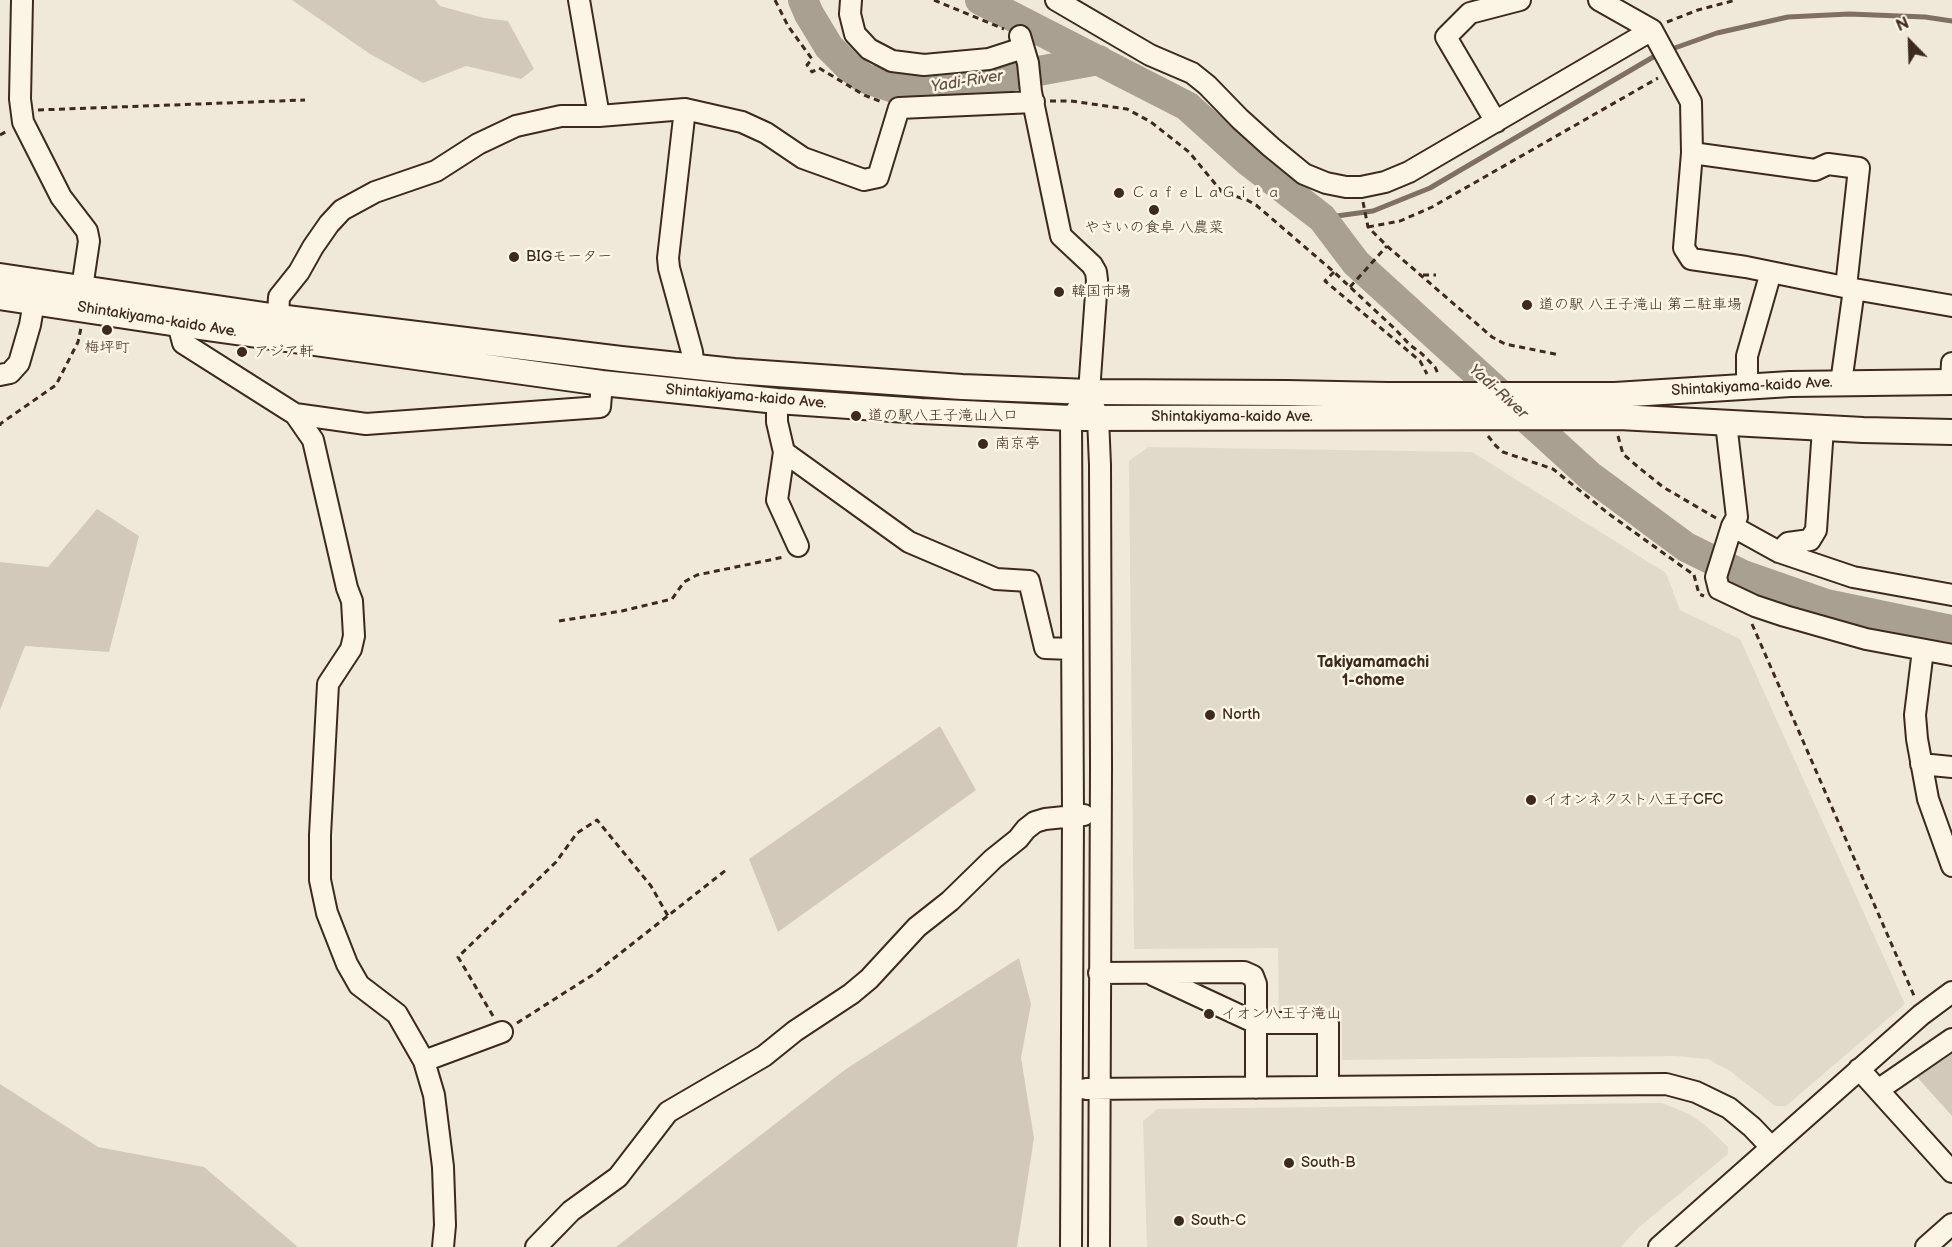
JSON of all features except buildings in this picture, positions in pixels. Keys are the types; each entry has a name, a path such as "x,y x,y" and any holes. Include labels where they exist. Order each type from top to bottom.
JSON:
{"main road":[{"name":"Shintakiyama-kaido Ave.","path":"0,276 178,324 602,383 777,401 1071,418 1482,410 1582,417 1952,432"},
{"name":"Shintakiyama-kaido Ave.","path":"0,297 34,302 83,298 278,317 694,368 867,381 1089,392 1437,388 1482,410 1553,395 1615,395 1952,376"}],"street":[{"path":"22,0 23,122 61,197 87,231 89,241 83,298"},
{"path":"579,0 599,116"},
{"path":"851,0 850,14 855,34 869,49 892,61 924,65 989,59 1023,49 1061,237 1085,258 1096,272 1089,392 1098,418 1100,488 1099,1247"},
{"path":"1056,0 1150,55 1192,73 1263,140 1304,174 1326,183 1346,187 1361,187 1385,182 1409,172 1654,33"},
{"path":"1496,122 1446,37 1481,5 1520,0"},
{"path":"1599,0 1654,33 1691,102 1692,153 1684,248 1691,259 1952,306"},
{"path":"278,317 279,297 299,272 329,224 342,210 375,192 435,171 478,144 516,126 561,116 599,116 685,109 742,122 766,134 803,158 864,180 878,177 899,108 1033,97"},
{"path":"685,109 668,258 694,368"},
{"path":"1692,153 1815,170 1828,164 1859,168 1841,383"},
{"path":"1747,387 1747,356 1771,272"},
{"path":"0,375 10,373 19,363 34,302"},
{"path":"178,324 183,343 295,414 313,440 352,601 354,636 351,649 328,684 320,880 327,913 347,964 359,985 397,1014 424,1061 434,1095 443,1167 445,1226 443,1247"},
{"path":"295,414 366,424 600,406 602,383"},
{"path":"1071,1247 1073,815 1071,418 1089,392"},
{"path":"777,401 777,422 784,452 777,500 798,546"},
{"path":"1726,423 1737,517 1731,529 1715,588 1755,606 1866,639 1952,655"},
{"path":"1779,552 1788,543 1809,540 1816,530 1823,428"},
{"path":"784,452 909,542 996,579 1029,581 1045,648 1072,649"},
{"path":"1731,529 1779,552 1854,577 1952,595"},
{"path":"1923,650 1915,715 1921,764 1928,799 1952,866"},
{"path":"1921,764 1952,767"},
{"path":"536,1247 571,1211 618,1177 668,1112 764,1056 795,1031 851,994 869,979 917,927 950,901 1035,822 1073,815 1101,815"},
{"path":"1099,973 1244,972 1253,976 1256,984 1256,1088"},
{"path":"1149,973 1256,1023 1328,1023 1328,1087"},
{"path":"1659,1247 1921,1015 1952,992"},
{"path":"424,1061 502,1032"},
{"path":"1878,1089 1952,1039"},
{"path":"1859,1069 1952,1172"},
{"path":"1071,1089 1666,1084 1696,1092 1729,1108 1771,1147"},
{"path":"1926,1247 1952,1224"}],"path":[{"path":"776,0 788,26 812,59 807,65 812,72 819,68 864,95 899,108"},
{"path":"934,0 1023,49"},
{"path":"1654,33 1678,17 1736,0"},
{"path":"1368,226 1400,221 1432,207 1672,67"},
{"path":"1033,97 1117,107 1136,113 1151,122 1184,148 1222,192 1256,204 1334,272 1435,367 1437,388"},
{"path":"22,110 305,100"},
{"path":"1361,187 1368,226 1497,341 1560,355"},
{"path":"1350,287 1388,246"},
{"path":"1334,272 1325,281 1420,361 1437,388"},
{"path":"1421,275 1436,275"},
{"path":"0,426 56,385 78,342 83,298"},
{"path":"1482,410 1491,440 1503,452 1553,469 1609,514 1715,588"},
{"path":"1619,417 1618,440 1623,454 1664,487 1731,529"},
{"path":"558,621 622,611 672,599 684,582 697,575 794,555 798,546"},
{"path":"1694,575 1699,594 1715,588"},
{"path":"1750,619 1917,1002"},
{"path":"668,916 651,886 597,820 577,832 556,862 458,957 502,1032 594,974 668,916 726,870"}],"shaded area":[{"path":"292,0 435,0 440,6 484,18 508,21 534,69 521,79 466,66 423,83 370,54"},
{"name":"イオン八王子滝山","path":"1148,447 1472,452 1666,573 1680,610 1740,639 1905,1004 1786,1106 1775,1106 1730,1071 1708,1059 1675,1056 1342,1060 1342,1015 1279,1015 1278,948 1134,949 1129,461"},
{"path":"97,509 139,536 109,652 25,646 0,710 0,562 48,567"},
{"path":"940,726 976,790 778,932 749,859"},
{"path":"1019,958 1031,1004 1021,1058 1034,1138 1017,1247 616,1247 846,1069"},
{"path":"1952,1032 1952,1116 1917,1077 1919,1056"},
{"path":"0,1084 98,1147 204,1167 298,1247 0,1247"},
{"path":"1662,1103 1689,1114 1705,1125 1728,1147 1728,1154 1638,1228 1621,1247 1147,1247 1143,1121 1157,1109"}],"waterway":[{"name":"Yadi-River","path":"803,0 829,47 848,66 864,78 897,89 939,89 1099,60"},
{"name":"Yadi-River","path":"980,0 1187,106 1248,161 1322,218 1356,263 1590,476 1686,547 1743,575 1826,604 1952,630"},
{"path":"1669,50 1717,33 1788,17 1849,14 1925,17 1952,21"},
{"path":"1322,218 1373,211 1430,188 1660,53"}],"place":[{"name":"ＣａｆｅＬａＧｉｔａ","path":"1119,193"},
{"name":"やさいの食卓 八農菜","path":"1154,210"},
{"name":"BIGモーター","path":"514,257"},
{"name":"韓国市場","path":"1059,292"},
{"name":"道の駅 八王子滝山 第二駐車場","path":"1527,305"},
{"name":"梅坪町","path":"107,330"},
{"name":"アジア軒","path":"242,352"},
{"name":"道の駅八王子滝山入口","path":"856,416"},
{"name":"南京亭","path":"983,444"},
{"name":"North","path":"1210,715"},
{"name":"イオンネクスト八王子CFC","path":"1531,800"},
{"name":"イオン八王子滝山","path":"1209,1014"},
{"name":"South-B","path":"1289,1163"},
{"name":"South-C","path":"1179,1221"}],"district":[{"name":"Takiyamamachi 1-chome","path":"1373,672"}]}
